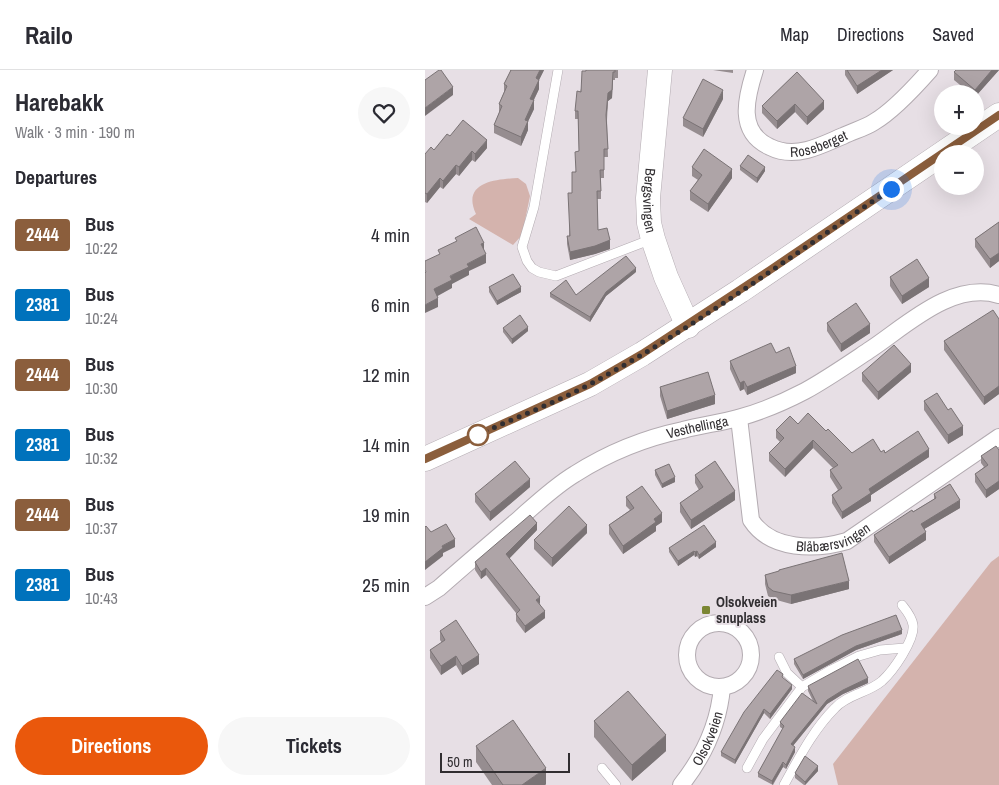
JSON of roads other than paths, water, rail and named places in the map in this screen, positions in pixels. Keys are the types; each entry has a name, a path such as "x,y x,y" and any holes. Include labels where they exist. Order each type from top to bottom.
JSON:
{"main road":[{"name":"Bergsvingen","path":"660,70 648,198 649,223 666,277 687,326"},
{"path":"425,460 590,384 687,326 999,115"}],"street":[{"name":"Roseberget","path":"755,70 747,105 749,126 755,137 761,142 777,150 787,152 809,150 875,122 911,92 930,70"},
{"name":"Vesthellinga","path":"425,597 439,588 551,490 594,462 625,447 681,430 739,418 805,391 873,348 940,302 971,294 996,291"},
{"name":"Blåbærsvingen","path":"739,418 751,520 757,529 766,536 781,542 809,547 833,545 847,541 999,437"},
{"name":"Olsokveien","path":"681,785 696,764 715,726 721,704 722,687"}],"lane":[{"path":"558,70 534,207 522,247 527,261 532,268 539,272 556,276 653,239"},
{"path":"784,785 823,720 849,697 882,681 896,664 910,641 913,626 902,604"},
{"path":"747,768 763,739 803,688 831,670 859,656 880,650 905,648"},
{"path":"779,656 787,672 803,688"},
{"path":"602,768 616,785"}],"place":[{"name":"Olsokveien snuplass","path":"706,610"}]}
